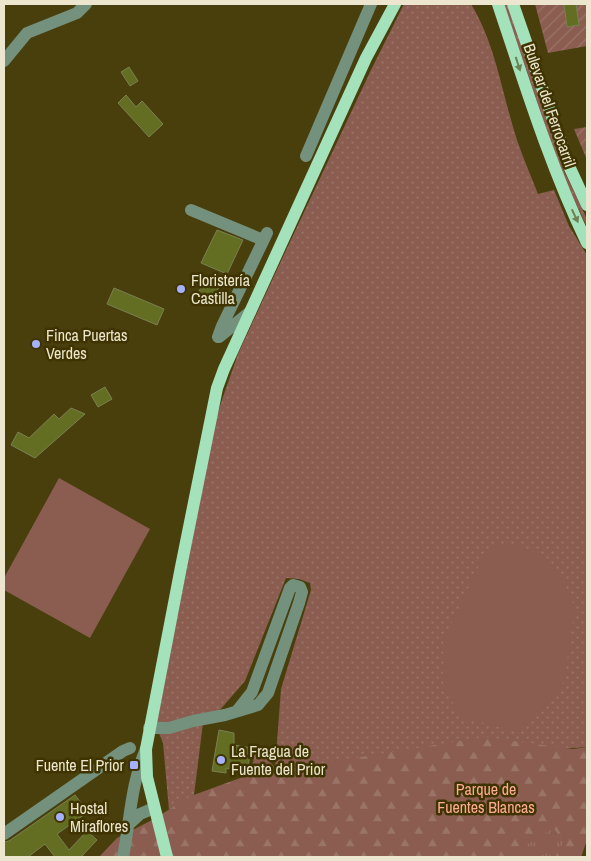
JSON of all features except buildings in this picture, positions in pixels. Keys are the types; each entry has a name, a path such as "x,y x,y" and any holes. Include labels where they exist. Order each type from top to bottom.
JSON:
{"main road":[{"path":"167,857 145,765 146,749 216,395 224,369 366,58 395,4"},
{"name":"Bulevar del Ferrocarril","path":"498,4 556,173 587,242"},
{"name":"Bulevar del Ferrocarril","path":"513,4 569,166 587,205"}],"street":[{"path":"4,62 27,33 77,13 86,4"},
{"path":"306,156 371,4"},
{"path":"191,210 265,236 218,338 250,312"},
{"path":"149,728 169,728 225,715 237,711 258,704 268,693 300,603 302,592 297,585 293,585 290,588 252,692 237,711"},
{"path":"4,834 130,748"},
{"path":"124,857 128,824 140,763 146,749"},
{"path":"128,824 153,804 146,798 140,798 132,805"}],"green space":[{"name":"Parque de Fuentes Blancas","path":"404,4 471,4 480,20 493,53 517,140 538,194 554,190 569,226 587,255 587,747 275,769 281,689 311,590 310,583 299,579 286,578 245,681 219,711 204,715 194,795 169,810 163,743 156,726 216,418 238,354 371,70"},
{"path":"504,4 507,4 564,171 587,219 587,227 561,172"},
{"path":"535,4 587,4 587,46 548,53"},
{"path":"587,127 587,160 574,129"},
{"path":"59,478 150,529 90,638 4,590 4,578"},
{"path":"507,543 543,555 563,581 575,608 564,681 545,709 517,732 462,717 443,687 443,641 487,549"},
{"name":"Parque de Fuentes Blancas","path":"484,737 573,749 587,747 587,840 581,857 99,857 117,838 152,820 191,796 251,774 256,745 276,769 294,768"},
{"path":"554,828 563,843 555,857 521,857 523,847"}],"place":[{"name":"Floristería Castilla","path":"181,289"},
{"name":"Finca Puertas Verdes","path":"36,344"},
{"name":"La Fragua de Fuente del Prior","path":"221,760"},
{"name":"Fuente El Prior","path":"134,765"},
{"name":"Hostal Miraflores","path":"60,817"}]}
